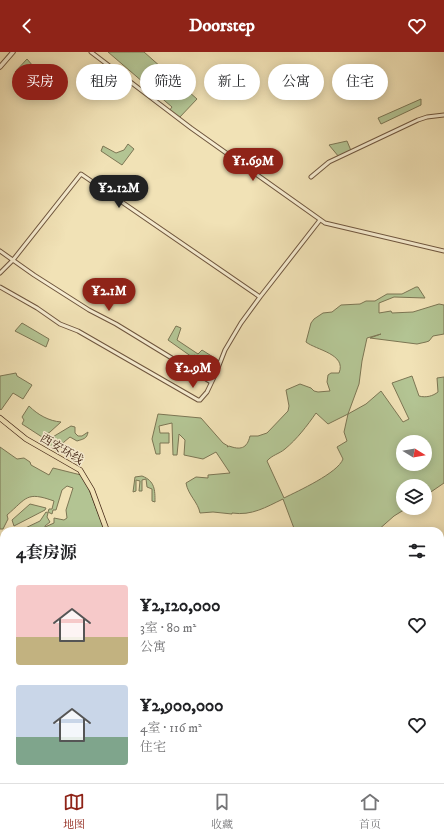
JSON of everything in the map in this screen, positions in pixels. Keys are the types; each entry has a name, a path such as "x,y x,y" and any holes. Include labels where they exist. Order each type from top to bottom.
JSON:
{"main road":[{"name":"西安环线","path":"0,418 26,439 80,470 92,490 106,527"}],"street":[{"path":"0,67 14,52"},
{"path":"91,52 191,128 325,223 444,251"},
{"path":"311,177 329,162 418,120 427,117 444,116"},
{"path":"0,273 13,260 81,174 260,297"},
{"path":"0,288 37,308 60,324 78,331 200,400 207,392 225,350 241,323 320,220"},
{"path":"0,251 89,310 116,324 211,382"}],"green space":[{"path":"108,52 144,52 158,64 140,64 140,80 132,73 132,64 122,64"},
{"path":"27,59 31,64 22,64"},
{"path":"197,99 179,118 169,111 172,107 164,100"},
{"path":"421,99 421,105 381,124 378,118"},
{"path":"347,141 352,153 339,157 329,145"},
{"path":"128,144 134,149 122,165 101,151 103,146 116,153 124,150"},
{"path":"416,287 418,287 425,298 394,297 379,303 379,313 391,311 392,313 413,312 439,304 444,305 444,334 433,336 429,341 417,344 370,338 381,334 367,338 359,384 348,414 366,404 381,391 403,422 409,419 392,383 412,376 419,396 427,397 438,392 437,378 444,377 444,483 432,491 432,479 396,479 396,515 382,527 294,527 283,499 265,508 252,512 239,514 213,512 200,513 186,483 196,477 208,478 208,475 230,473 216,452 203,459 184,455 185,440 179,434 177,455 173,455 172,423 159,426 160,433 169,433 169,443 160,443 160,454 156,454 152,439 158,414 201,418 223,443 228,446 227,447 240,448 247,444 250,436 258,436 267,433 288,411 289,406 286,390 300,384 318,392 330,391 327,382 328,375 331,373 339,373 339,361 329,353 306,342 311,323 314,319 323,313 332,312 341,305 360,304 366,301 375,301 387,294 402,294","holes":["316,413 328,424 348,414 344,432 347,441 337,447 343,459 340,464 326,476 284,498 267,461 294,441"]},
{"path":"22,323 49,339 46,347 15,331"},
{"path":"176,326 181,328 177,340 198,354 202,350 221,362 218,370 194,355 192,357 168,340"},
{"path":"16,373 17,376 32,385 23,399 13,393 1,410 0,376"},
{"path":"29,406 44,417 61,422 42,437 22,424 24,420 22,417"},
{"path":"71,426 75,427 75,433 78,436 82,436 88,432 87,436 77,441 70,437 57,451 40,441 46,441"},
{"path":"0,447 17,459 24,458 30,462 31,465 49,475 53,468 81,475 87,484 103,527 45,527 54,523 54,518 64,520 67,518 66,510 73,488 67,486 62,490 56,510 53,510 52,514 48,512 49,509 52,509 54,501 38,497 28,498 23,500 7,515 8,519 4,527 0,527"},
{"path":"142,476 150,480 152,483 155,502 152,501 152,489 147,487 146,479 142,480 142,491 139,491 140,481 136,480 136,491 133,492 135,477"},
{"path":"30,504 46,508 45,510 14,526 12,520"},
{"path":"46,512 48,513 47,517 50,522 45,526 27,527 40,521"}]}
